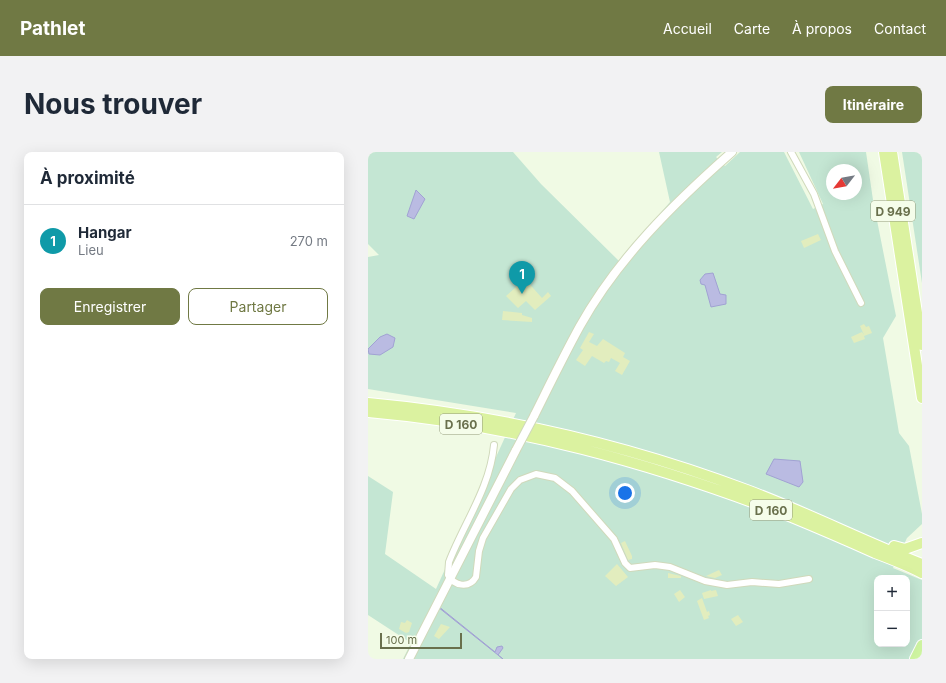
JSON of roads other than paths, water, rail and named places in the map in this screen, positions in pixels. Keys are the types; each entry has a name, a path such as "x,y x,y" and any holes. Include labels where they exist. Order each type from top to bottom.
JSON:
{"highway":[{"name":"D 949","path":"884,152 922,398"},
{"name":"D 949","path":"892,152 922,345"},
{"name":"D 160","path":"368,403 495,421 606,445 730,484 787,506 922,564"},
{"name":"D 160","path":"368,412 437,420 500,430 623,459 770,509 814,526 922,574"},
{"path":"857,536 901,549 909,549 922,543"}],"main road":[{"path":"915,659 921,645"}],"street":[{"path":"409,659 580,325 624,263 651,230 673,205 732,152"},
{"path":"791,152 814,194 835,251 861,303"},
{"path":"494,445 492,466 486,482 449,562 448,575 450,578 462,585 467,585 474,581 477,574 479,551 483,538 511,489 525,477 541,474 555,478 572,491 614,539 625,563 630,568 655,565 670,567 705,581 727,585 752,582 780,584 809,579"}],"water":[{"path":"416,190 425,199 414,219 407,216"},
{"path":"713,273 720,294 726,295 726,304 711,307 705,285 701,284 700,280 705,274"},
{"path":"387,334 395,338 393,347 380,355 369,354 368,349 380,337"},
{"path":"774,459 800,461 803,482 799,487 766,474"},
{"path":"438,607 495,652 497,647 502,646 503,648 498,655"}],"place":[{"name":"Hangar","path":"522,294"}]}
